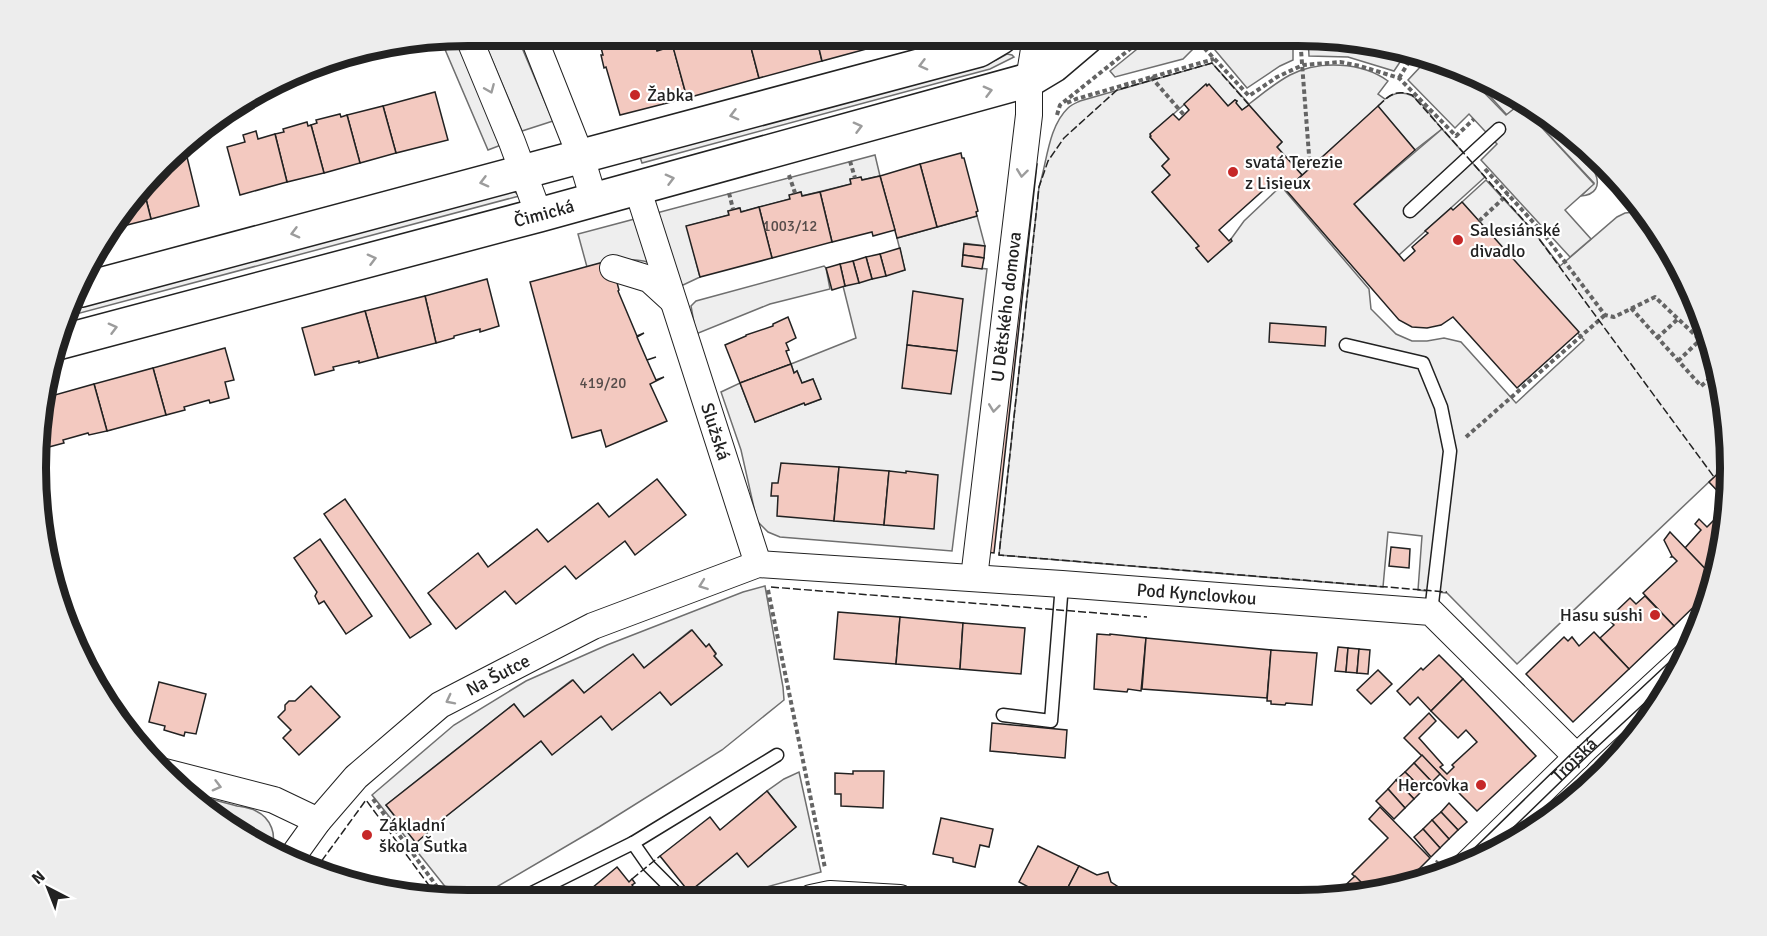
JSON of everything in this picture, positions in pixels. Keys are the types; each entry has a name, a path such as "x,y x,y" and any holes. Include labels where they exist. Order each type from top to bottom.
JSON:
{"main road":[{"path":"87,288 524,172 979,46"},
{"name":"Čimická","path":"67,340 594,200 1029,80 1077,46"}],"street":[{"path":"472,46 539,214"},
{"path":"537,46 581,156 594,200"},
{"name":"U Dětského domova","path":"974,578 1029,115 1029,80 1035,46"},
{"name":"Služská","path":"642,203 758,564"},
{"name":"Služská","path":"613,268 649,279 672,300"},
{"name":"Pod Kynclovkou","path":"758,564 1431,612"},
{"name":"Na Šutce","path":"296,852 318,820 356,777 440,705 593,626 758,564"},
{"path":"1431,612 1577,757"},
{"name":"Trojská","path":"1486,845 1667,674"},
{"path":"181,776 274,800 318,820"}],"lane":[{"path":"1410,211 1499,129"},
{"path":"1346,345 1423,363 1442,407 1450,451 1431,612"},
{"path":"1003,716 1051,721 1062,584"},
{"path":"538,890 633,843 777,755"},
{"path":"633,843 649,866 673,890"}],"path":[{"path":"1053,125 1060,105 1134,46"},
{"path":"1202,46 1221,63 1249,96 1277,77 1303,65 1340,62 1399,78 1456,136 1474,119"},
{"path":"1301,46 1310,168"},
{"path":"1060,105 1214,59"},
{"path":"1399,78 1409,61"},
{"path":"1151,77 1184,115"},
{"path":"1472,154 1543,233 1605,315 1614,317 1655,297 1700,340 1678,361"},
{"path":"849,158 855,178"},
{"path":"789,174 795,193"},
{"path":"729,191 733,209"},
{"path":"1479,221 1508,194"},
{"path":"1631,308 1701,386 1710,378"},
{"path":"1450,451 1605,315"},
{"path":"1658,338 1678,318"},
{"path":"758,564 766,581 819,890"},
{"path":"356,777 438,889"}],"shaded area":[{"path":"459,46 501,145 488,150 444,47"},
{"path":"486,46 521,46 553,121 522,131"},
{"path":"1141,46 1196,46 1183,59 1115,77 1110,71"},
{"path":"1212,46 1293,46 1293,60 1247,88"},
{"path":"1308,46 1327,47 1402,60 1394,71 1348,57 1309,56"},
{"path":"1007,54 1014,57 990,69 642,163 640,157 974,68"},
{"path":"1212,63 1249,104 1290,75 1301,70 1327,65 1353,67 1378,75 1388,81 1378,94 1385,99 1395,94 1410,95 1424,106 1442,129 1415,150 1378,107 1302,175 1277,147 1282,142 1249,105 1242,110 1235,100 1228,106 1209,85 1206,85 1150,135 1169,159 1162,166 1170,175 1152,192 1199,246 1196,248 1208,262 1231,239 1244,221 1281,186 1369,289 1371,309 1396,334 1412,341 1444,338 1461,342 1516,403 1584,340 1462,202 1486,180 1534,232 1560,266 1617,217 1634,212 1664,257 1698,333 1717,413 1720,472 1517,664 1447,593 1418,590 1422,536 1388,532 1383,587 999,555 1039,187 1056,125 1068,108 1080,101"},
{"path":"1422,65 1479,87 1506,115 1516,107 1533,118 1594,184 1565,210 1591,239 1570,257 1481,160 1497,144 1469,114 1455,128 1408,80"},
{"path":"1484,90 1516,107 1507,115"},
{"path":"1533,118 1564,140 1595,173 1597,186 1590,194 1581,196 1594,183"},
{"path":"1442,129 1485,177 1399,255 1354,204"},
{"path":"875,155 880,176 862,180 861,177 850,179 851,184 802,196 801,192 790,195 790,199 741,212 739,208 728,211 729,215 687,226 700,277 681,286 649,215"},
{"path":"510,192 515,192 519,196 76,314 79,306"},
{"path":"646,216 658,266 640,261 623,260 587,267 578,234"},
{"path":"977,216 985,246 964,243 962,266 987,269 952,551 780,537 768,532 757,521 741,450 721,392 740,383 755,422 804,403 805,405 821,399 813,379 802,383 797,371 794,373 791,364 856,338 843,286 905,270 897,238"},
{"path":"824,266 830,289 770,304 696,334 691,306 696,301"},
{"path":"765,586 784,700 722,750 599,827 491,890 447,889 372,795 454,725 526,681 607,645 743,592","holes":["691,630 706,647 709,645 716,653 714,656 722,665 671,705 660,692 601,716 552,754 541,741 416,842 386,805 514,704 524,717 572,680 584,693 633,655 644,668"]},
{"path":"799,772 821,872 756,890 691,890 737,853 748,866 796,827 767,791"},
{"path":"206,798 249,808 261,814 272,828 273,841 257,833"}],"building":[{"path":"600,46 656,46 657,51 673,46 687,98 620,115 606,67 604,68 601,55 603,55"},
{"path":"673,46 751,46 759,78 687,98"},
{"path":"751,46 818,46 822,61 759,78"},
{"path":"818,46 878,46 822,61"},
{"name":"svatá Terezie z Lisieux","path":"1206,84 1207,86 1209,84 1228,106 1235,100 1242,110 1249,105 1282,142 1277,147 1302,175 1286,190 1276,179 1219,230 1229,241 1231,239 1232,241 1208,262 1196,248 1199,246 1152,192 1170,175 1162,166 1169,159 1150,137 1150,134 1173,114 1179,120 1189,110 1184,104"},
{"path":"435,92 448,140 396,153 383,106"},
{"path":"383,106 396,153 360,163 347,115"},
{"name":"Salesiánské divadlo","path":"1378,106 1415,150 1354,204 1404,261 1415,251 1412,247 1428,233 1425,231 1451,208 1453,210 1462,202 1579,332 1517,388 1453,317 1441,325 1427,328 1412,327 1399,320 1286,190"},
{"path":"340,114 341,117 347,115 360,163 324,173 311,125 317,123 316,120"},
{"path":"307,122 308,126 311,125 324,173 287,182 275,134 284,132 283,129"},
{"path":"256,131 258,139 275,134 287,182 240,195 227,147 245,142 243,135"},
{"path":"961,153 978,211 977,216 937,227 920,164"},
{"path":"187,157 199,206 151,219 145,197 182,158"},
{"path":"920,164 937,227 897,238 880,176"},
{"path":"1030,164 1037,164 994,553 986,552"},
{"path":"880,176 895,230 873,236 872,232 832,242 820,192 851,184 850,179 861,177 862,180"},
{"path":"801,192 802,196 820,192 832,242 772,258 759,207 790,199 789,195"},
{"path":"145,197 151,219 124,226"},
{"path":"759,207 772,258 700,277 686,226 729,215 728,211 740,208 741,212"},
{"path":"964,244 985,246 984,258 963,255"},
{"path":"900,248 905,270 886,276 880,254"},
{"path":"880,254 886,276 872,279 866,257"},
{"path":"963,255 984,258 982,269 962,266"},
{"path":"866,257 872,279 859,283 853,261"},
{"path":"611,260 618,291 637,336 644,333 637,337 656,380 664,377 650,384 667,421 606,447 601,430 572,438 530,282"},
{"path":"853,261 859,283 845,286 840,264"},
{"path":"840,264 845,286 832,290 826,268"},
{"path":"487,279 499,326 454,336 454,338 436,343 425,296"},
{"path":"913,291 963,299 957,351 907,345"},
{"path":"425,296 436,343 378,358 365,311"},
{"path":"365,311 378,358 333,367 334,370 315,375 302,328"},
{"path":"788,317 796,338 786,343 789,350 786,351 791,364 740,383 725,345 773,326"},
{"path":"1270,323 1326,327 1325,346 1269,342"},
{"path":"907,345 957,351 951,394 902,388"},
{"path":"225,348 234,380 225,382 229,398 210,403 209,400 166,415 153,368"},
{"path":"791,364 794,373 797,371 802,383 813,379 821,399 805,405 804,403 755,422 740,383"},
{"path":"153,368 166,415 107,431 94,384"},
{"path":"94,384 107,431 89,435 88,433 47,448 53,395"},
{"path":"781,463 839,467 834,521 777,516 778,496 771,496 772,483 778,483"},
{"path":"839,467 889,471 884,525 834,521"},
{"path":"889,471 938,475 934,529 884,525"},
{"path":"1720,472 1720,494 1709,482"},
{"path":"657,479 686,515 635,555 625,541 576,579 565,566 516,604 505,591 456,629 428,593 478,553 488,567 537,529 548,542 598,503 609,517"},
{"path":"345,499 431,624 410,638 324,514"},
{"path":"1718,516 1707,571 1685,548 1701,530 1695,524 1699,519 1707,527"},
{"path":"1670,532 1707,571 1698,602 1674,626 1643,593 1677,561 1671,557 1664,540"},
{"path":"320,539 372,616 346,634 324,601 319,604 315,596 317,592 294,558"},
{"path":"1391,547 1410,549 1409,568 1389,566"},
{"path":"1645,596 1674,626 1629,669 1600,638 1614,625 1608,619 1630,598 1636,604"},
{"path":"838,612 900,617 896,664 834,659"},
{"path":"900,617 963,623 960,669 896,664"},
{"path":"963,623 1025,628 1021,674 960,669"},
{"path":"692,630 706,647 709,644 716,654 714,656 722,665 671,705 660,692 612,730 601,716 552,755 541,741 416,843 386,805 514,704 524,717 573,680 584,693 633,654 644,668"},
{"path":"1594,632 1629,669 1573,722 1526,674 1564,637 1568,641 1572,637 1579,646"},
{"path":"1097,634 1146,638 1141,691 1094,689"},
{"path":"1146,638 1271,650 1267,698 1142,689"},
{"path":"1338,647 1348,648 1346,672 1335,671"},
{"path":"1348,648 1359,649 1357,673 1346,672"},
{"path":"1359,649 1370,650 1368,674 1357,673"},
{"path":"1271,650 1317,653 1312,705 1271,704 1271,701 1267,701"},
{"path":"1439,655 1463,679 1431,711 1418,697 1410,705 1397,691 1421,668 1423,670"},
{"path":"1378,670 1392,684 1371,704 1357,690"},
{"path":"1463,679 1536,756 1477,811 1404,738 1429,713 1436,721 1419,738 1443,765 1440,767 1447,774 1454,767 1452,765 1477,742 1466,730 1458,738 1431,711"},
{"path":"159,682 206,694 196,734 185,732 184,736 164,730 165,726 149,722"},
{"path":"311,686 340,717 299,755 283,738 291,730 278,717 285,710 285,705 289,701 295,701"},
{"path":"992,723 1067,730 1065,758 990,751"},
{"path":"1422,755 1440,774 1432,782 1414,763"},
{"path":"1414,763 1432,782 1423,790 1405,772"},
{"path":"853,771 884,771 883,808 841,806 841,794 835,794 835,773 853,774"},
{"path":"1405,772 1423,790 1414,799 1396,780"},
{"path":"1396,780 1414,799 1405,808 1388,789"},
{"path":"1388,789 1405,808 1394,819 1376,801"},
{"path":"767,791 796,827 748,867 737,853 691,890 687,890 660,856 710,817 720,830"},
{"path":"1449,803 1467,822 1458,830 1441,812"},
{"path":"1380,807 1430,858 1415,873 1363,884 1352,874 1388,838 1369,819"},
{"path":"1441,812 1458,830 1449,839 1432,820"},
{"path":"941,818 993,829 989,847 980,845 975,867 953,862 953,858 933,854"},
{"path":"1432,820 1449,839 1440,848 1423,829"},
{"path":"1423,829 1440,848 1431,857 1414,837"},
{"path":"1038,846 1079,866 1067,890 1034,890 1019,882"},
{"path":"1079,866 1097,875 1108,872 1111,882 1120,888 1119,890 1067,890"},
{"path":"617,867 629,882 632,879 635,883 632,885 636,890 590,890"},
{"path":"1355,876 1363,884 1354,886 1343,887"}],"tram line":[{"path":"1470,853 1676,656"},
{"path":"1505,836 1654,694"}],"fence":[{"path":"1249,105 1212,63 1117,90 1064,138 1048,161 1039,187 999,555 1447,592"},
{"path":"1378,106 1393,94 1412,95 1534,232 1714,477"},
{"path":"771,587 1147,617"},
{"path":"321,862 366,800 431,888"},
{"path":"632,879 660,856"}],"place":[{"name":"Žabka","path":"635,95"},
{"name":"svatá Terezie z Lisieux","path":"1233,172"},
{"name":"Salesiánské divadlo","path":"1458,240"},
{"name":"Hasu sushi","path":"1655,615"},
{"name":"Hercovka","path":"1481,785"},
{"name":"Základní škola Šutka","path":"367,835"}]}
